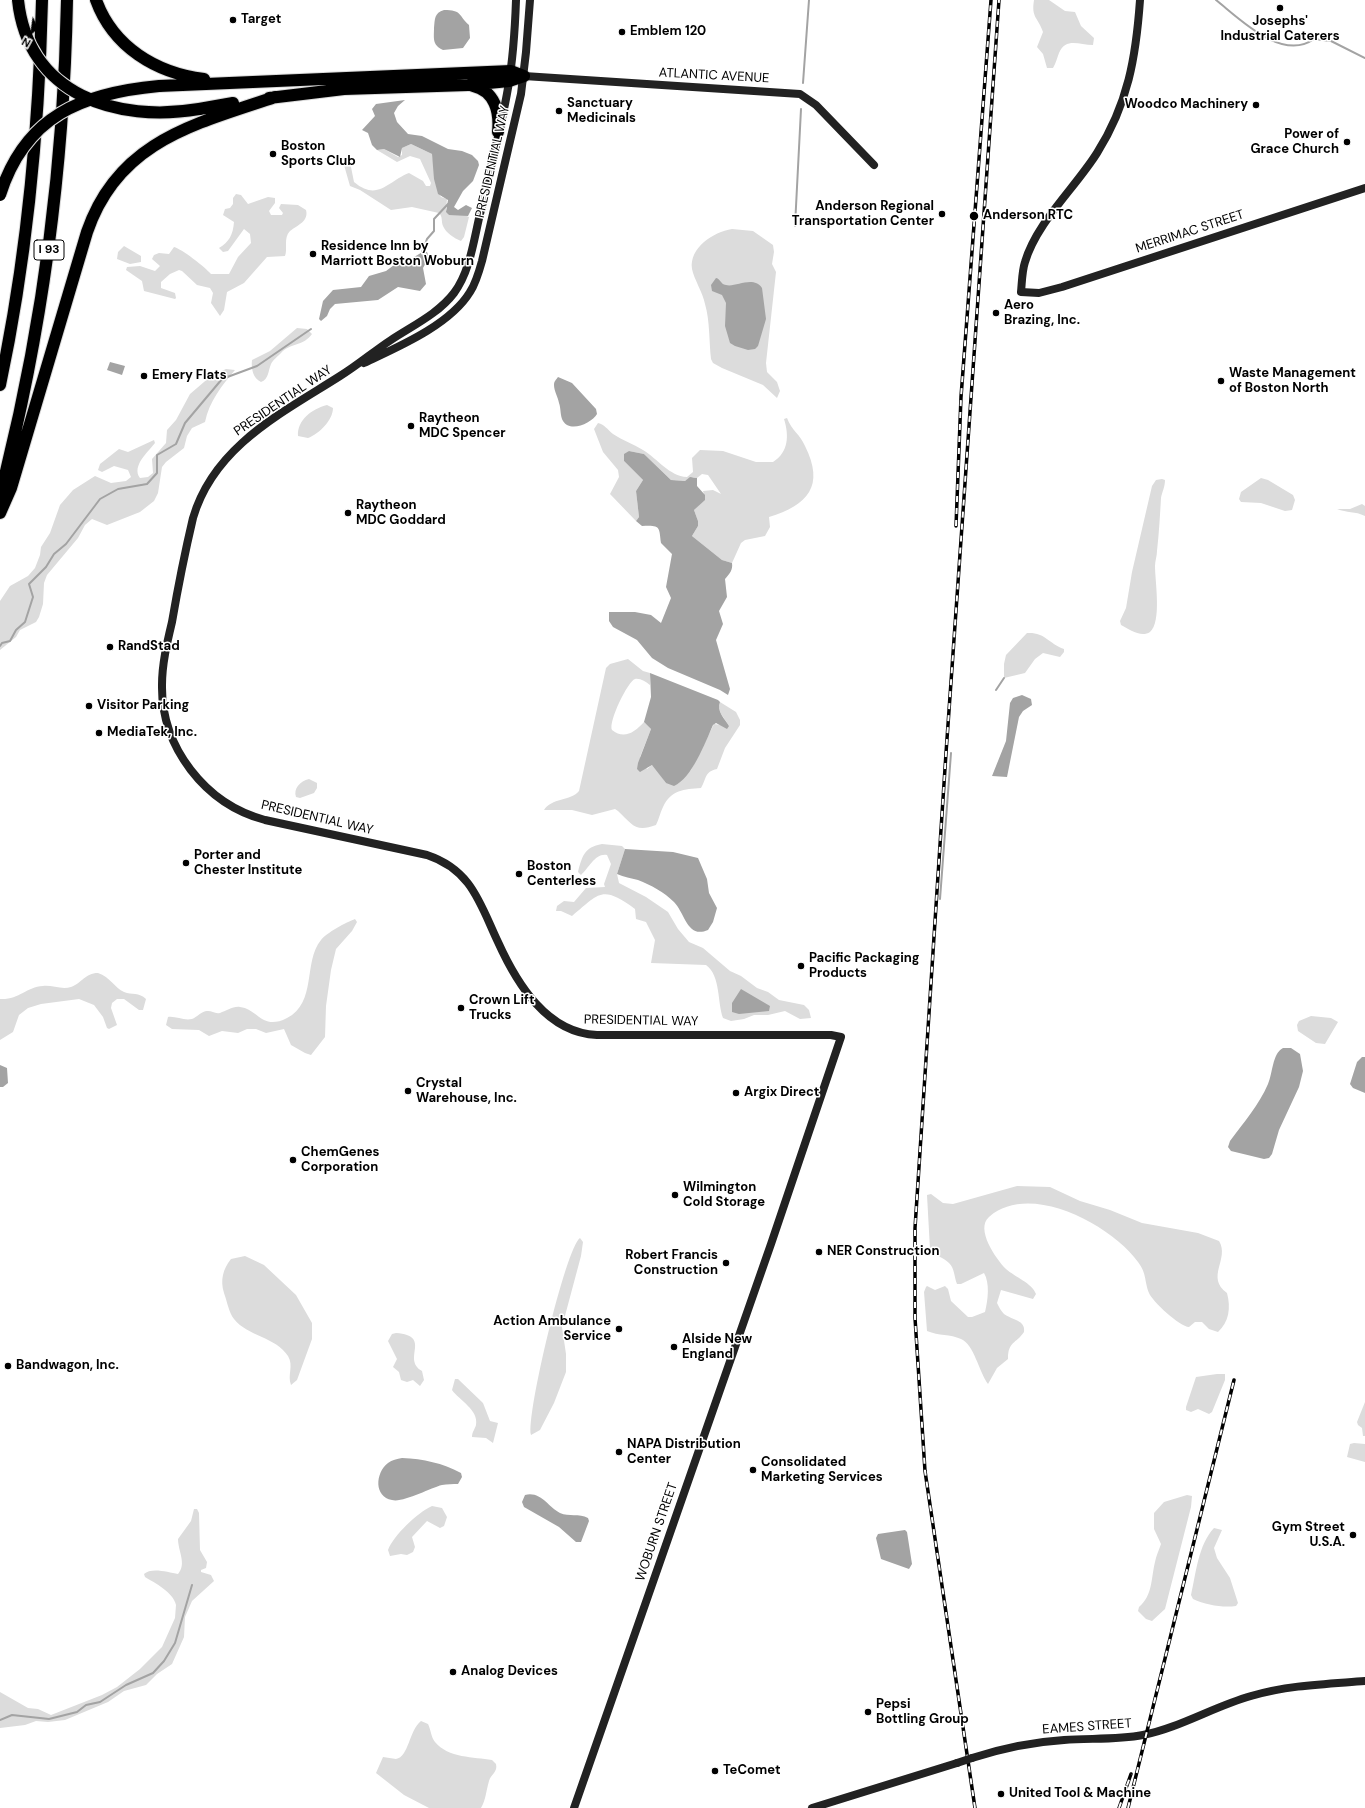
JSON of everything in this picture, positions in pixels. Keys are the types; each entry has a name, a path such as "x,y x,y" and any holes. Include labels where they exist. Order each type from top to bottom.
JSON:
{"highway":[{"path":"18,0 24,30 34,52 54,76 74,92 97,103 131,111 165,113 200,109 253,99 344,89 468,85 510,76"},
{"name":"I 93","path":"0,385 18,288 30,197 38,106 42,0"},
{"name":"I 93","path":"0,495 31,360 50,238 61,131 67,0"},
{"path":"96,0 107,23 116,35 130,49 147,61 167,70 189,77 241,82"},
{"path":"0,194 12,164 22,149 40,129 58,114 74,105 120,90 158,86 241,82 524,76"},
{"path":"468,85 481,88 492,97 497,110 498,132"},
{"path":"0,512 11,488 87,232 95,211 107,190 129,166 169,137 207,119 275,97"}],"street":[{"name":"PRESIDENTIAL WAY","path":"516,0 510,76 469,257 462,279 455,292 441,307 386,343 347,372 275,417 241,443 215,472 197,505 188,539 166,648 162,686 164,710 168,728 178,752 191,771 217,797 238,810 255,817 427,855 449,865 464,877 475,891 504,954 530,995 552,1019 572,1031 597,1035 831,1035 841,1037"},
{"name":"PRESIDENTIAL WAY","path":"347,372 392,350 447,318 458,308 471,292 482,261 524,76 530,0"},
{"name":"MERRIMAC STREET","path":"1140,0 1134,60 1120,107 1098,152 1034,242 1024,267 1021,292 1038,293 1062,287 1365,188"},
{"name":"ATLANTIC AVENUE","path":"524,76 800,94 816,105 874,165"},
{"name":"WOBURN STREET","path":"574,1808 841,1037"},
{"name":"EAMES STREET","path":"812,1808 999,1750 1032,1743 1144,1735 1164,1729 1214,1708 1268,1692 1301,1687 1365,1681"}],"shaded area":[{"path":"1034,0 1049,0 1065,11 1075,12 1081,26 1094,38 1093,45 1069,43 1065,45 1059,53 1053,68 1047,68 1043,54 1037,47 1043,32 1034,14"},
{"path":"444,10 457,12 469,25 470,38 463,48 443,50 437,46 434,41 435,19 438,13"},
{"path":"405,100 398,106 394,113 397,122 408,134 422,136 448,149 462,151 472,155 478,161 479,165 473,181 463,191 454,207 458,210 466,205 472,208 468,216 449,215 446,212 448,200 438,194 434,179 432,154 411,144 402,148 400,157 384,149 377,150 372,145 368,133 362,130 375,116 372,109 376,104"},
{"path":"411,144 432,154 438,192 441,197 447,199 446,210 449,215 464,215 469,217 464,237 461,241 446,231 439,213 412,207 391,210 360,190 350,186 344,165 347,161 351,167 354,182 362,188 376,190 383,188 409,173 423,181 426,186 430,186 431,183 420,159 410,156 397,162 377,150 384,149 398,157 402,155 402,148"},
{"path":"236,194 241,195 248,204 268,197 275,198 275,203 269,211 271,215 282,215 283,213 279,208 281,204 298,205 306,210 307,214 304,220 288,234 285,256 267,257 244,283 227,292 224,310 220,316 211,303 213,293 210,288 197,285 182,271 179,270 170,274 161,282 161,288 175,293 175,299 144,291 142,281 126,270 127,267 140,266 155,271 160,266 152,259 154,255 159,253 169,254 174,247 178,248 211,274 229,274 238,257 251,243 250,234 244,229 228,251 223,252 219,248 228,241 233,231 234,222 223,215 225,209 230,208 233,204 233,198"},
{"path":"732,229 753,231 773,245 774,252 772,264 776,272 766,363 767,372 777,382 780,391 777,398 763,385 722,368 713,363 711,359 707,311 693,273 692,261 698,248 710,237"},
{"path":"124,246 141,256 141,262 130,264 117,259 118,252"},
{"path":"424,251 427,252 429,257 423,268 426,284 420,291 398,287 378,300 335,304 330,309 327,316 321,321 319,319 323,301 333,290 361,287 369,276 386,271 398,262 406,262"},
{"path":"716,278 726,285 754,282 762,288 766,319 758,346 755,349 748,350 730,343 725,326 726,303 722,295 712,291 711,285"},
{"path":"297,328 307,329 312,334 305,341 285,350 272,363 266,379 261,382 258,380 253,373 252,360 270,351"},
{"path":"110,362 125,366 122,375 107,370"},
{"path":"226,369 235,370 213,401 205,422 192,428 187,436 184,448 162,467 158,493 154,501 140,512 107,525 92,519 85,525 78,538 47,575 44,583 43,604 36,622 20,630 16,637 0,650 0,601 10,586 28,576 35,568 40,555 41,547 50,533 60,505 73,490 95,476 111,483 126,481 131,477 128,470 114,466 102,472 98,470 100,464 119,449 128,452 154,440 155,443 142,459 138,469 140,478 148,477 153,473 152,459 166,443 167,430 176,420 190,394 211,376"},
{"path":"558,377 572,383 596,409 597,414 591,421 581,425 571,426 566,425 563,421 554,387 554,382"},
{"path":"327,405 333,408 331,417 325,426 308,438 298,436 300,425 306,416 316,409"},
{"path":"787,418 791,426 801,438 811,460 813,483 803,500 783,512 769,517 770,527 765,536 745,540 741,543 732,563 722,560 692,536 698,526 698,521 694,510 705,498 703,491 713,490 721,494 708,475 702,474 697,478 693,477 685,481 671,480 644,454 629,451 624,461 643,480 636,491 639,517 636,521 610,494 619,477 618,470 603,452 594,429 598,423 606,427 613,434 639,448 675,474 687,477 693,472 692,458 700,450 723,451 756,462 773,462 785,448 787,431 784,419"},
{"path":"629,451 644,454 671,480 685,481 690,477 697,478 697,486 705,495 705,500 694,510 698,521 698,526 692,536 722,560 732,563 731,571 725,579 727,597 719,611 723,624 716,640 730,689 728,695 720,690 668,668 652,658 637,640 613,627 609,621 609,612 635,612 651,615 661,623 671,598 666,587 672,554 661,543 658,528 653,526 642,526 636,521 639,517 636,491 643,480 624,461 624,454"},
{"path":"1261,478 1268,480 1293,495 1295,500 1292,510 1285,511 1261,503 1241,502 1239,499 1241,492"},
{"path":"1156,480 1165,480 1165,483 1161,498 1155,566 1157,601 1156,620 1154,627 1150,632 1143,634 1121,625 1120,621 1126,608 1132,572 1152,486"},
{"path":"1362,504 1365,506 1365,516 1358,513 1337,509 1350,509"},
{"path":"1027,633 1042,636 1064,649 1064,652 1060,657 1043,653 1035,659 1025,673 1004,678 1004,664 1006,655"},
{"path":"628,659 643,671 650,673 650,685 639,679 632,681 616,711 613,719 612,730 616,733 629,734 644,722 651,729 640,757 647,769 652,765 654,766 666,783 691,770 714,724 729,726 720,711 720,702 736,712 740,720 740,725 725,748 717,769 713,770 706,776 701,788 684,790 670,797 663,807 656,825 649,827 638,828 634,826 615,809 592,815 572,810 544,810 551,803 571,796 579,791 606,668 610,664"},
{"path":"650,673 718,700 720,702 720,712 729,726 727,729 716,723 713,725 702,750 687,776 674,786 666,783 652,765 640,772 637,769 651,729 644,722 651,697"},
{"path":"1022,695 1031,699 1032,705 1023,711 1019,717 1007,777 992,776 1006,741 1010,703 1013,698"},
{"path":"309,779 317,783 317,788 314,793 300,798 296,797 296,788"},
{"path":"602,844 622,846 625,849 617,874 619,883 646,897 668,912 678,929 689,942 703,948 730,971 741,976 757,988 768,992 779,1000 804,1005 809,1010 811,1018 800,1019 785,1011 768,1015 754,1015 744,1019 731,1021 723,1018 716,982 711,970 706,965 651,963 655,940 646,922 636,919 635,909 615,896 607,894 601,895 588,902 572,916 561,911 556,911 557,906 564,901 574,902 586,888 605,887 604,884 611,864 607,855 599,856 581,875 578,872 583,857 588,850 596,845"},
{"path":"625,849 673,852 698,858 707,879 709,893 717,908 713,922 708,930 701,932 695,931 691,928 674,902 657,889 638,880 617,874"},
{"path":"355,919 357,922 352,931 336,949 331,970 326,1006 325,1037 311,1055 291,1045 284,1029 266,1033 256,1029 247,1029 238,1033 222,1031 209,1036 199,1030 172,1029 166,1025 168,1017 192,1019 206,1011 220,1013 237,1007 251,1011 266,1021 279,1021 287,1018 296,1011 302,1003 306,993 312,959 321,940 332,931"},
{"path":"98,973 106,977 124,992 138,994 146,999 143,1010 139,1010 124,999 117,999 112,1003 111,1008 117,1025 109,1029 107,1028 103,1017 94,1005 79,999 41,1004 28,1008 19,1015 13,1032 0,1040 0,999 12,998 37,987 71,987 87,976"},
{"path":"741,989 770,1006 769,1011 739,1014 732,1012 732,1003"},
{"path":"1311,1016 1331,1018 1338,1022 1325,1044 1316,1043 1298,1031 1297,1025 1299,1021"},
{"path":"1283,1048 1291,1048 1300,1054 1303,1071 1299,1087 1279,1130 1272,1154 1269,1158 1264,1159 1231,1151 1228,1147 1230,1141 1260,1099 1270,1080 1275,1059 1279,1051"},
{"path":"1362,1057 1365,1057 1365,1093 1353,1088 1350,1084 1357,1062"},
{"path":"0,1065 7,1068 8,1083 3,1087 0,1087"},
{"path":"1017,1186 1050,1187 1080,1201 1110,1210 1142,1223 1198,1233 1219,1241 1222,1248 1222,1254 1218,1281 1227,1293 1229,1304 1225,1324 1218,1332 1209,1329 1202,1322 1195,1322 1189,1327 1179,1323 1151,1297 1147,1288 1143,1270 1126,1248 1109,1234 1090,1222 1069,1212 1047,1206 1026,1204 1006,1207 989,1217 985,1222 984,1229 988,1244 1006,1269 1023,1280 1034,1290 1036,1294 1033,1299 1001,1290 997,1303 999,1307 1004,1314 1023,1325 1024,1332 1013,1343 1009,1349 1008,1359 997,1368 988,1384 973,1352 966,1342 957,1337 927,1331 924,1292 927,1286 935,1290 945,1286 948,1289 951,1301 968,1317 985,1312 988,1292 984,1273 961,1284 957,1284 951,1265 930,1249 927,1195 931,1194 943,1203 953,1204"},
{"path":"580,1238 583,1242 581,1256 562,1327 566,1354 566,1372 554,1403 540,1430 531,1435 531,1421 548,1332 566,1270 574,1248"},
{"path":"245,1256 264,1265 296,1295 312,1323 312,1339 297,1380 291,1385 290,1360 288,1356 283,1350 269,1340 240,1325 234,1319 229,1310 222,1284 223,1275 231,1259"},
{"path":"396,1333 407,1335 413,1339 415,1343 414,1360 416,1366 422,1371 424,1380 420,1386 413,1380 407,1382 401,1380 399,1372 393,1367 397,1359 388,1341 392,1334"},
{"path":"1225,1374 1225,1380 1212,1412 1209,1414 1198,1409 1191,1412 1186,1410 1196,1377"},
{"path":"455,1379 458,1379 483,1403 490,1421 498,1423 493,1443 486,1438 472,1437 476,1420 472,1410 452,1390"},
{"path":"1365,1402 1365,1436 1363,1436 1362,1428 1357,1422"},
{"path":"1350,1444 1365,1444 1365,1462 1347,1457"},
{"path":"402,1458 418,1459 440,1464 461,1473 462,1477 458,1484 442,1485 403,1499 392,1500 386,1498 379,1490 378,1484 381,1473 388,1463"},
{"path":"531,1494 540,1497 560,1513 588,1518 589,1521 581,1542 576,1542 559,1527 524,1507 522,1502 525,1495"},
{"path":"1187,1495 1192,1496 1191,1507 1165,1609 1152,1621 1146,1619 1138,1611 1149,1592 1155,1560 1161,1544 1154,1529 1154,1513 1164,1502"},
{"path":"432,1506 442,1508 447,1517 444,1526 440,1528 427,1521 412,1537 415,1547 413,1552 407,1555 401,1554 390,1556 388,1550 395,1538 407,1525 426,1509"},
{"path":"194,1509 197,1509 199,1513 200,1550 207,1562 206,1568 201,1570 201,1572 211,1575 214,1581 192,1601 185,1617 184,1637 172,1664 157,1674 146,1685 124,1691 108,1702 65,1720 48,1722 36,1721 25,1725 0,1728 0,1692 28,1708 38,1709 51,1715 102,1695 117,1687 140,1669 162,1647 175,1618 176,1605 168,1592 145,1577 144,1574 155,1570 178,1574 181,1570 182,1562 178,1539 191,1521"},
{"path":"1214,1528 1222,1530 1214,1548 1217,1558 1230,1578 1238,1603 1236,1606 1226,1607 1209,1604 1193,1599 1191,1595 1201,1551 1204,1543"},
{"path":"905,1530 907,1532 912,1564 909,1569 881,1559 876,1538 878,1534"},
{"path":"421,1721 428,1724 435,1742 440,1747 462,1756 492,1760 496,1764 496,1769 489,1781 481,1808 429,1808 404,1795 376,1773 383,1757 396,1759 404,1753 414,1730"}],"waterway":[{"path":"803,83 809,0"},
{"path":"1216,0 1249,27 1275,42 1289,45 1302,45 1314,39 1331,41 1365,58"},
{"path":"795,226 801,109"},
{"path":"422,252 427,239 434,231 434,219 448,204"},
{"path":"0,646 2,643 10,641 16,630 25,622 33,597 29,584 46,567 54,554 66,544 100,499 118,489 147,484 157,473 157,455 176,444 185,423 222,379 257,366 311,329"},
{"path":"996,690 1004,678"},
{"path":"940,899 951,753"},
{"path":"0,1720 12,1715 49,1719 77,1712 86,1705 100,1702 126,1685 153,1673 164,1661 175,1643 192,1585"}],"railway":[{"path":"956,526 961,397 991,0"},
{"path":"975,1808 925,1471 915,1318 915,1228 946,753 999,0"},
{"path":"1128,1808 1234,1380"},
{"path":"1119,1808 1131,1774"}],"place":[{"name":"Josephs' Industrial Caterers","path":"1280,8"},
{"name":"Target","path":"233,20"},
{"name":"Emblem 120","path":"622,32"},
{"name":"Woodco Machinery","path":"1256,105"},
{"name":"Sanctuary Medicinals","path":"559,111"},
{"name":"Power of Grace Church","path":"1347,142"},
{"name":"Boston Sports Club","path":"273,154"},
{"name":"Anderson Regional Transportation Center","path":"942,214"},
{"name":"Anderson RTC","path":"974,216"},
{"name":"Residence Inn by Marriott Boston Woburn","path":"313,254"},
{"name":"Aero Brazing, Inc.","path":"996,313"},
{"name":"Emery Flats","path":"144,376"},
{"name":"Waste Management of Boston North","path":"1221,381"},
{"name":"Raytheon MDC Spencer","path":"411,426"},
{"name":"Raytheon MDC Goddard","path":"348,513"},
{"name":"RandStad","path":"110,647"},
{"name":"Visitor Parking","path":"89,706"},
{"name":"MediaTek, Inc.","path":"99,733"},
{"name":"Porter and Chester Institute","path":"186,863"},
{"name":"Boston Centerless","path":"519,874"},
{"name":"Pacific Packaging Products","path":"801,966"},
{"name":"Crown Lift Trucks","path":"461,1008"},
{"name":"Crystal Warehouse, Inc.","path":"408,1091"},
{"name":"Argix Direct","path":"736,1093"},
{"name":"ChemGenes Corporation","path":"293,1160"},
{"name":"Wilmington Cold Storage","path":"675,1195"},
{"name":"NER Construction","path":"819,1252"},
{"name":"Robert Francis Construction","path":"726,1263"},
{"name":"Action Ambulance Service","path":"619,1329"},
{"name":"Alside New England","path":"674,1347"},
{"name":"Bandwagon, Inc.","path":"8,1366"},
{"name":"NAPA Distribution Center","path":"619,1452"},
{"name":"Consolidated Marketing Services","path":"753,1470"},
{"name":"Gym Street U.S.A.","path":"1353,1535"},
{"name":"Analog Devices","path":"453,1672"},
{"name":"Pepsi Bottling Group","path":"868,1712"},
{"name":"TeComet","path":"715,1771"},
{"name":"United Tool & Machine","path":"1001,1794"}]}
